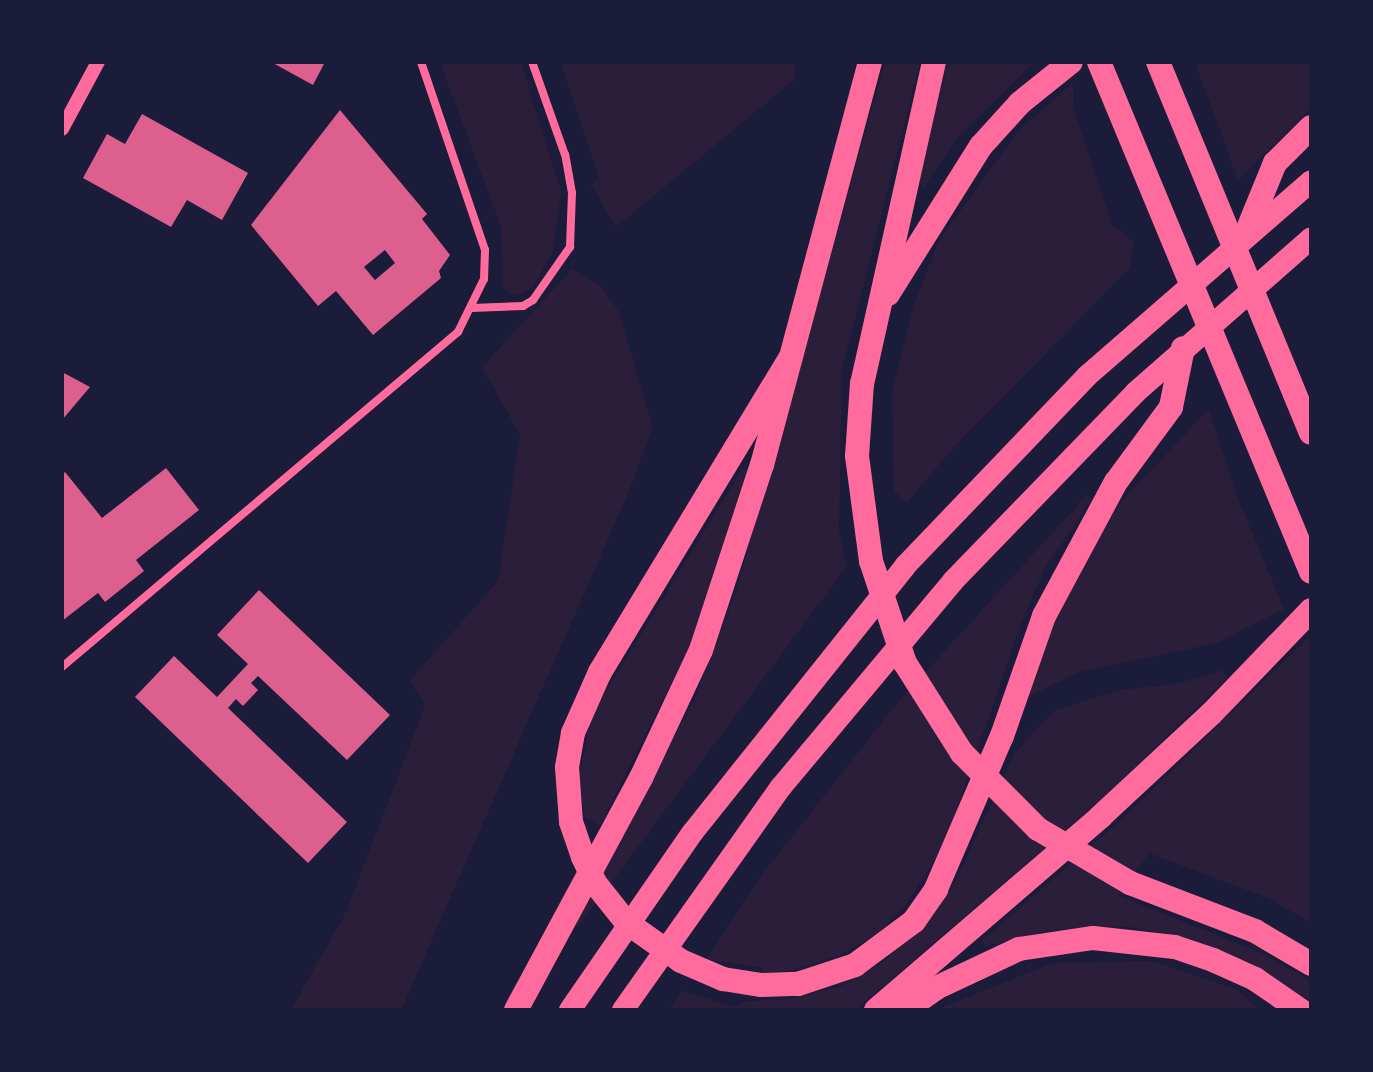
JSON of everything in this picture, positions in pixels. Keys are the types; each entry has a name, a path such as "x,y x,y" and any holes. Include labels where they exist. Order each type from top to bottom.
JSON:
{"highway":[{"path":"516,1010 641,778 701,650 733,560 870,62"},
{"path":"934,62 862,383 857,456 859,502 885,613 931,710 962,753 1028,820 1083,859 1130,883 1255,931 1311,964"},
{"path":"879,310 981,146 1020,103 1071,62"},
{"path":"1099,62 1165,229 1311,572"},
{"path":"1158,62 1311,433"},
{"path":"1245,236 1275,163 1311,127"},
{"path":"570,1010 693,832 905,566 1087,376 1311,181"},
{"path":"623,1010 781,787 866,682 1045,484 1183,348 1311,238"},
{"path":"789,360 586,699 567,767 571,822 595,883 626,922 660,950 723,979 762,985 823,978 885,946 914,921 952,861 1039,629 1075,552 1116,482 1171,407 1183,348"},
{"path":"876,1010 1112,807 1311,610"},
{"path":"905,1010 936,988 1019,949 1093,938 1175,947 1213,960 1255,979 1300,1010"}],"street":[{"path":"62,129 98,62"},
{"path":"62,667 439,353 472,308 484,279 485,250 421,62"},
{"path":"472,308 523,306 533,300 570,247 572,193 565,155 532,62"}],"shaded area":[{"path":"440,62 521,62 561,192 553,252 532,288 522,294 511,294 503,287 501,227"},
{"path":"561,62 796,62 794,80 616,227 591,185 599,178"},
{"path":"885,62 920,62 842,370 839,532 847,566 579,926 575,924 696,696 736,592"},
{"path":"948,62 1035,62 957,138 923,188 918,179"},
{"path":"1195,62 1311,62 1311,108 1238,180"},
{"path":"1073,83 1073,107 1112,225 1134,242 1130,268 951,450 907,503 894,491 892,393 913,308 938,242 1019,130"},
{"path":"572,269 601,286 619,312 653,427 627,496 401,1010 291,1010 345,914 425,706 410,680 498,581 520,435 482,367"},
{"path":"1209,409 1239,501 1284,609 1217,643 1079,672 1028,697 1045,638 1084,559 1118,505"},
{"path":"743,468 748,469 689,648 600,826 585,817 579,778 591,716"},
{"path":"1088,494 1092,499 1045,568 1022,621 944,846 906,905 878,933 840,955 793,970 762,973 762,968 707,959 763,873 898,702"},
{"path":"1311,635 1311,923 1270,899 1149,853 1119,896 1264,954 1311,981 1311,1001 1249,963 1188,938 1130,927 1057,929 986,946 980,942 1119,822"},
{"path":"1223,670 1228,677 1099,802 855,1010 669,1010 682,991 737,1007 746,1001 782,1000 839,987 880,964 915,933 953,887 1014,754 1054,711 1119,690 1176,684"},
{"path":"1152,961 1238,990 1260,1010 936,1010 1053,963"}],"building":[{"path":"271,62 325,62 313,85"},
{"path":"340,110 427,214 422,219 450,255 439,271 441,278 373,335 336,291 318,306 251,225","holes":["385,250 395,263 375,280 364,267"]},
{"path":"142,114 248,173 222,220 187,200 171,227 83,178 107,134 125,144"},
{"path":"62,372 90,387 62,420"},
{"path":"166,468 199,510 136,560 144,571 105,602 98,593 62,621 62,475 65,472 102,518"},
{"path":"259,590 390,715 347,760 258,676 251,683 258,690 243,706 236,699 228,708 347,822 308,863 135,697 174,656 217,697 248,664 217,635"}]}
